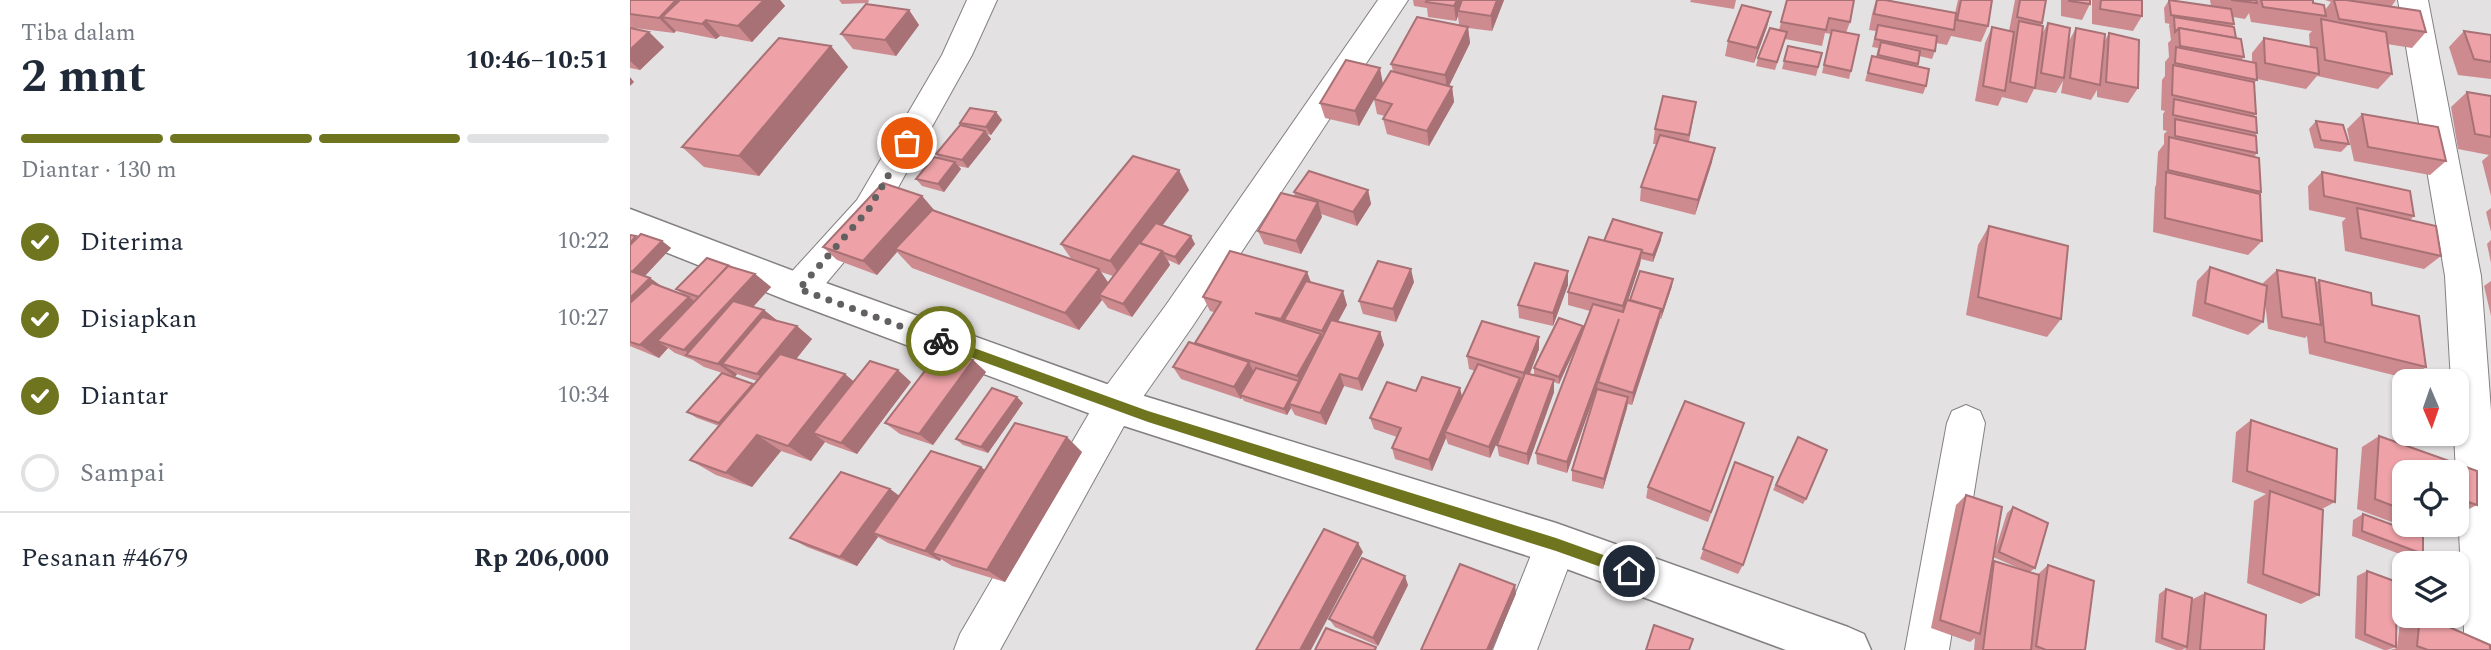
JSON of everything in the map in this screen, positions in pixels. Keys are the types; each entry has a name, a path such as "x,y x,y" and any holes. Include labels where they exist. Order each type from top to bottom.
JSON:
{"street":[{"path":"799,289 869,209 957,55 982,0"},
{"path":"976,650 1115,405 1187,304 1393,0"},
{"path":"2413,0 2463,276 2487,650"},
{"path":"630,223 799,289 1115,405 1556,544 1847,650"},
{"path":"1927,650 1966,423"},
{"path":"1515,650 1556,544"}],"building":[{"path":"630,0 676,0 659,18 630,14"},
{"path":"680,0 764,0 738,26 706,20 702,24 662,17"},
{"path":"1457,0 1454,6 1426,2"},
{"path":"1462,0 1497,0 1491,16 1458,11"},
{"path":"1787,0 1854,0 1850,22 1829,18 1826,30 1781,22"},
{"path":"1877,0 1956,13 1954,30 1874,14"},
{"path":"1961,0 1992,0 1988,26 1957,20"},
{"path":"2020,0 2046,0 2042,23 2017,17"},
{"path":"2090,0 2090,4 2069,1"},
{"path":"2101,0 2142,0 2142,16 2100,9"},
{"path":"2169,0 2231,9 2234,24 2171,15"},
{"path":"2231,0 2256,0 2257,3"},
{"path":"2261,0 2313,0 2313,3 2324,5 2326,16 2263,7"},
{"path":"2334,0 2420,11 2426,32 2339,19"},
{"path":"866,4 909,10 885,40 841,34"},
{"path":"1742,5 1771,12 1757,48 1728,41"},
{"path":"1417,17 1468,27 1445,75 1391,64"},
{"path":"2174,17 2234,27 2236,38 2179,28 2175,32"},
{"path":"2321,19 2386,32 2392,74 2325,60"},
{"path":"2019,21 2043,26 2035,88 2010,82"},
{"path":"2048,23 2070,28 2064,78 2041,73"},
{"path":"1878,25 1937,36 1935,51 1875,39"},
{"path":"1992,27 2014,32 2005,91 1983,86"},
{"path":"630,28 649,32 630,50"},
{"path":"1770,28 1787,32 1777,62 1758,58"},
{"path":"2076,28 2105,34 2100,85 2070,78"},
{"path":"2179,28 2241,39 2244,57 2180,46"},
{"path":"1832,30 1859,35 1851,71 1824,65"},
{"path":"2464,31 2491,35 2491,62 2474,59"},
{"path":"2109,33 2139,40 2138,88 2106,82"},
{"path":"779,38 831,46 739,156 682,147"},
{"path":"2264,38 2317,48 2319,74 2265,63"},
{"path":"1881,42 1920,51 1918,64 1878,55"},
{"path":"1788,46 1822,53 1818,67 1784,61"},
{"path":"2176,47 2256,63 2257,80 2175,63"},
{"path":"1872,56 1929,69 1926,86 1868,73"},
{"path":"1346,60 1380,68 1355,111 1320,103"},
{"path":"2173,65 2254,82 2256,114 2172,95"},
{"path":"1391,71 1452,87 1427,131 1383,119 1392,104 1374,99"},
{"path":"2467,92 2491,96 2491,137 2475,134"},
{"path":"1663,96 1696,102 1689,135 1655,129"},
{"path":"2174,99 2256,117 2257,133 2173,115"},
{"path":"970,108 996,112 986,127 960,123"},
{"path":"2362,114 2438,127 2446,161 2368,147"},
{"path":"2175,119 2256,136 2257,153 2175,136"},
{"path":"2316,121 2343,125 2349,144 2321,140"},
{"path":"960,125 985,131 962,160 936,154"},
{"path":"1660,135 1715,148 1698,200 1641,187"},
{"path":"2169,137 2259,158 2261,192 2168,170"},
{"path":"1133,156 1179,170 1110,261 1061,244"},
{"path":"934,157 955,162 938,184 916,179"},
{"path":"1309,171 1368,190 1353,212 1294,192"},
{"path":"2166,172 2260,194 2262,241 2165,218"},
{"path":"2322,172 2410,191 2414,216 2324,196"},
{"path":"883,183 922,196 863,261 823,247"},
{"path":"1281,193 1318,202 1296,241 1258,231"},
{"path":"2357,208 2436,226 2441,256 2361,238"},
{"path":"932,210 1099,269 1065,313 895,249"},
{"path":"1613,219 1662,233 1653,255 1604,241"},
{"path":"1156,223 1191,236 1175,257 1140,243"},
{"path":"1989,226 2068,246 2061,319 1978,297"},
{"path":"641,234 662,241 632,272 630,245"},
{"path":"1589,237 1642,250 1623,306 1568,292"},
{"path":"1139,243 1162,251 1123,304 1099,295"},
{"path":"1230,251 1307,272 1281,319 1255,313 1321,334 1297,376 1195,343 1221,302 1203,297"},
{"path":"707,258 730,266 699,297 676,289"},
{"path":"1378,261 1411,269 1393,309 1359,301"},
{"path":"1535,263 1568,271 1553,313 1518,305"},
{"path":"728,266 755,274 684,350 657,341"},
{"path":"2210,267 2267,286 2263,322 2205,303"},
{"path":"2277,270 2315,278 2321,325 2282,317"},
{"path":"630,271 650,278 630,298"},
{"path":"1640,271 1673,279 1662,312 1661,309 1630,300"},
{"path":"2319,280 2371,293 2372,305 2419,316 2426,367 2325,342"},
{"path":"1306,281 1343,291 1322,331 1284,320"},
{"path":"652,283 689,297 640,345 630,342 630,303"},
{"path":"1627,300 1661,309 1633,393 1598,382 1619,319 1567,462 1536,453 1593,304 1623,312"},
{"path":"733,301 764,310 718,364 686,355"},
{"path":"762,317 797,326 757,374 722,364"},
{"path":"1559,318 1583,326 1559,377 1534,368"},
{"path":"1331,320 1380,332 1358,379 1340,374 1320,413 1289,404"},
{"path":"1482,321 1539,337 1524,373 1467,356"},
{"path":"1189,342 1249,362 1234,387 1173,367"},
{"path":"941,350 973,360 919,434 885,423"},
{"path":"780,354 845,374 788,446 757,435 726,473 690,460"},
{"path":"870,361 898,370 841,443 813,433"},
{"path":"1478,364 1520,378 1489,447 1445,432"},
{"path":"1256,368 1299,381 1284,409 1240,395"},
{"path":"722,373 753,384 719,423 687,412"},
{"path":"1525,373 1554,380 1527,454 1497,445"},
{"path":"1422,377 1460,388 1429,460 1392,448 1401,428 1370,418 1387,382 1416,391"},
{"path":"992,388 1017,397 981,447 956,439"},
{"path":"1597,389 1628,397 1604,479 1572,470"},
{"path":"1685,401 1744,423 1711,512 1648,487"},
{"path":"2251,420 2337,449 2335,502 2247,471"},
{"path":"1015,423 1067,437 987,570 932,553"},
{"path":"2379,436 2392,441 2392,446 2407,446 2446,460 2392,460 2392,505 2375,499"},
{"path":"1798,437 1827,450 1806,499 1776,485"},
{"path":"931,451 981,467 925,551 873,533"},
{"path":"1735,462 1773,477 1743,565 1703,549"},
{"path":"2469,468 2477,471 2477,505 2469,502"},
{"path":"841,472 890,489 840,557 790,538"},
{"path":"2270,491 2323,510 2319,595 2263,574"},
{"path":"1966,495 2002,507 1980,634 1940,620"},
{"path":"2013,507 2048,523 2035,568 1999,552"},
{"path":"2363,514 2392,525 2392,537 2423,537 2423,551 2415,551 2362,531"},
{"path":"1324,529 1358,543 1300,650 1256,650"},
{"path":"1362,558 1405,576 1373,638 1329,619"},
{"path":"1994,561 2039,575 2031,650 1983,650"},
{"path":"1460,564 1515,585 1487,650 1421,650"},
{"path":"2048,565 2094,581 2085,650 2046,650 2036,646"},
{"path":"2367,571 2392,580 2392,628 2396,628 2396,647 2365,634"},
{"path":"2166,589 2192,598 2187,647 2162,638"},
{"path":"2205,593 2266,615 2264,650 2200,650"},
{"path":"1654,625 1693,639 1689,650 1646,650"},
{"path":"1326,628 1376,647 1375,650 1315,650"},
{"path":"2419,628 2451,628 2490,645 2490,650 2428,650 2417,646"}],"way so far":[{"path":"907,143 869,209 799,289 941,341"}],"route":[{"path":"941,341 1115,405 1556,544 1629,571"}]}
